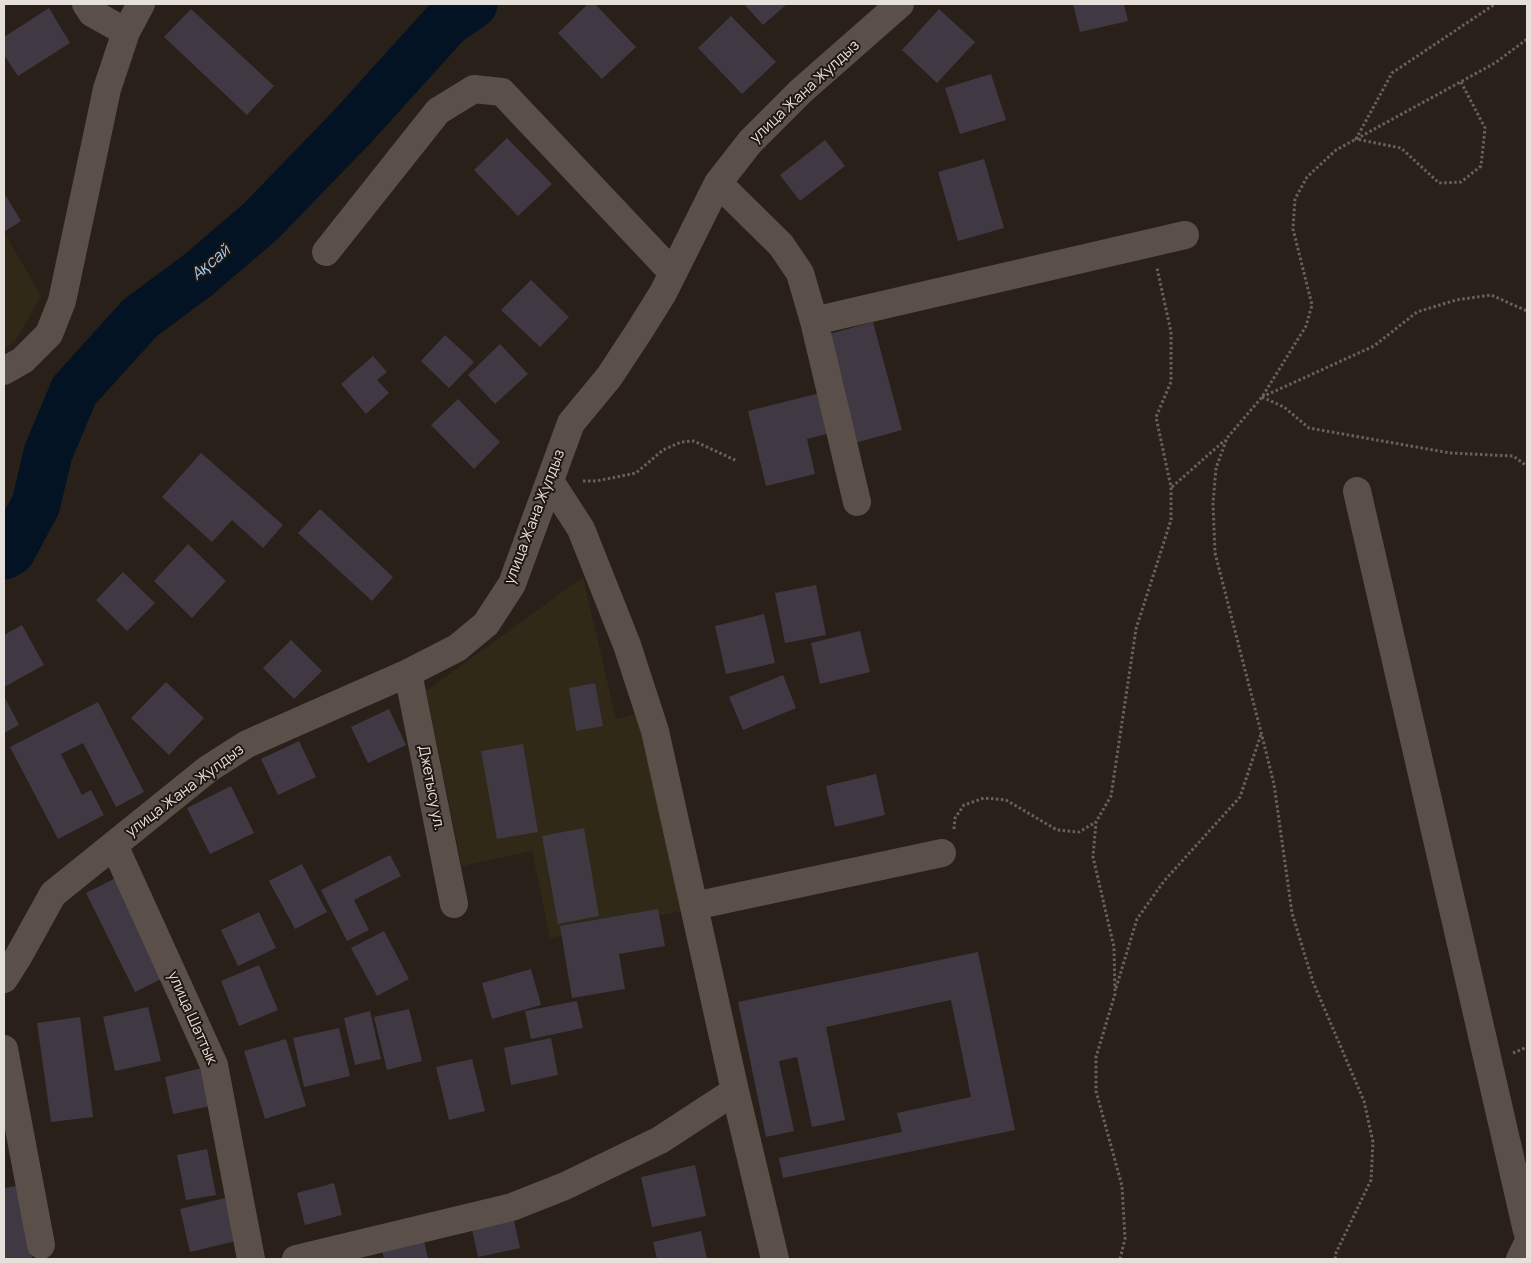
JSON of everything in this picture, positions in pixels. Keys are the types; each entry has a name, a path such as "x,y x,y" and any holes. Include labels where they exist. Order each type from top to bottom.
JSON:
{"street":[{"path":"86,4 92,13 126,32"},
{"path":"4,371 23,360 48,334 62,301 107,89 126,32 141,4"},
{"name":"улица Жана Жулдыз","path":"4,979 53,894 208,769 247,744 408,673 457,648 486,624 512,584 571,423 614,370 663,293 718,183 750,142 801,91 900,4"},
{"path":"326,252 438,112 474,89 502,92 673,273"},
{"path":"718,183 781,245 800,273 814,320 857,502"},
{"path":"814,320 1184,236"},
{"path":"550,481 581,529 627,645 655,731 775,1259"},
{"path":"1358,491 1517,1143 1527,1231"},
{"name":"Джетысу ул.","path":"408,673 454,904"},
{"name":"улица Шаттык","path":"114,845 214,1065 251,1259"},
{"path":"694,906 942,853"},
{"path":"4,1049 41,1246"},
{"path":"296,1259 512,1207 565,1186 660,1140 736,1091"},
{"path":"1520,1259 1527,1244"}],"path":[{"path":"1356,139 1392,73 1494,4"},
{"path":"1171,487 1227,438 1262,397 1306,326 1312,305 1293,229 1295,199 1307,177 1336,150 1495,64 1527,39"},
{"path":"1356,139 1401,148 1439,182 1461,182 1481,166 1485,128 1461,82"},
{"path":"1115,994 1114,947 1093,856 1096,822 1111,796 1136,629 1171,520 1171,487 1156,417 1170,382 1171,332 1152,243"},
{"path":"1262,397 1374,346 1417,312 1456,300 1491,295 1527,312"},
{"path":"1262,397 1284,407 1309,428 1450,453 1513,456 1527,466"},
{"path":"1227,438 1216,468 1213,503 1215,554 1274,784 1292,913 1313,982 1364,1101 1373,1142 1371,1180 1336,1253 1335,1259"},
{"path":"550,481 596,481 636,473 663,450 681,442 694,441 737,461"},
{"path":"1120,1259 1125,1239 1122,1186 1096,1092 1096,1057 1137,919 1164,881 1240,797 1262,732"},
{"path":"942,853 952,841 955,818 964,805 984,798 1006,800 1057,830 1079,832 1096,822"}],"shaded area":[{"path":"4,232 41,296 15,342 4,348"},
{"path":"583,577 616,719 637,714 682,911 550,938 532,851 462,866 426,691"}],"building":[{"path":"588,4 595,4 636,47 602,79 558,33"},
{"path":"744,4 787,4 763,25"},
{"path":"1073,4 1124,4 1128,21 1080,32"},
{"path":"49,8 70,43 18,76 4,55 4,37"},
{"path":"191,9 274,86 247,115 164,37"},
{"path":"939,9 975,42 937,83 902,50"},
{"path":"731,16 776,62 742,94 698,48"},
{"path":"991,74 1006,120 960,134 945,88"},
{"path":"507,138 552,184 518,216 474,170"},
{"path":"825,140 845,166 800,201 780,175"},
{"path":"984,159 1004,228 958,241 938,172"},
{"path":"4,193 21,221 4,232"},
{"path":"531,280 569,317 540,347 501,310"},
{"path":"873,322 902,430 851,444 822,336"},
{"path":"445,335 474,362 449,388 421,361"},
{"path":"500,344 528,374 495,404 468,375"},
{"path":"373,356 387,372 377,380 389,393 366,414 341,384"},
{"path":"828,391 838,431 807,439 815,474 766,486 748,411"},
{"path":"458,399 500,442 474,469 431,425"},
{"path":"201,453 283,525 263,548 232,520 212,542 162,497"},
{"path":"320,509 393,577 372,601 298,533"},
{"path":"188,544 226,581 192,618 154,581"},
{"path":"123,572 155,603 127,631 96,600"},
{"path":"816,585 826,635 785,643 775,593"},
{"path":"764,614 775,663 726,674 715,626"},
{"path":"22,625 44,665 4,687 4,635"},
{"path":"860,631 870,672 820,684 811,643"},
{"path":"291,640 322,671 294,699 263,668"},
{"path":"783,675 796,708 743,730 729,697"},
{"path":"166,682 204,718 169,755 131,718"},
{"path":"595,683 603,726 576,731 569,688"},
{"path":"4,696 19,725 4,733"},
{"path":"98,702 144,792 116,807 83,743 61,754 82,795 91,790 104,815 58,839 10,747"},
{"path":"389,709 406,745 368,763 351,727"},
{"path":"299,741 316,777 278,795 261,759"},
{"path":"523,744 538,832 497,839 481,751"},
{"path":"876,774 885,815 835,827 826,786"},
{"path":"231,786 254,833 210,854 187,808"},
{"path":"584,828 599,916 558,924 542,836"},
{"path":"390,855 401,876 354,900 369,930 347,941 321,890"},
{"path":"302,864 327,912 295,929 269,881"},
{"path":"118,877 167,976 135,992 86,893"},
{"path":"658,909 665,946 619,954 625,989 572,998 560,926"},
{"path":"259,912 276,948 238,966 221,930"},
{"path":"384,931 409,979 377,996 351,948"},
{"path":"978,952 1015,1130 783,1178 779,1158 902,1132 897,1113 971,1097 951,1000 826,1027 845,1120 812,1127 797,1057 779,1061 794,1131 766,1137 738,1002"},
{"path":"259,965 278,1010 239,1026 221,981"},
{"path":"531,969 541,1005 492,1019 482,983"},
{"path":"577,1001 583,1028 531,1039 525,1011"},
{"path":"148,1007 161,1061 115,1071 103,1017"},
{"path":"409,1009 422,1061 387,1070 374,1017"},
{"path":"370,1011 381,1059 355,1065 344,1018"},
{"path":"80,1017 93,1117 51,1122 37,1023"},
{"path":"339,1028 350,1076 304,1087 293,1038"},
{"path":"551,1038 558,1075 511,1085 504,1048"},
{"path":"286,1039 306,1106 265,1119 244,1051"},
{"path":"472,1059 485,1111 449,1120 436,1067"},
{"path":"202,1068 210,1106 173,1114 165,1077"},
{"path":"207,1149 216,1195 186,1200 177,1155"},
{"path":"695,1165 706,1216 652,1227 641,1177"},
{"path":"334,1183 342,1215 305,1225 297,1193"},
{"path":"23,1185 32,1259 4,1259 4,1188"},
{"path":"225,1198 236,1241 190,1252 180,1209"},
{"path":"511,1206 520,1248 478,1257 469,1215"},
{"path":"422,1231 428,1259 384,1259 380,1241"},
{"path":"701,1231 707,1259 657,1259 653,1242"}],"waterway":[{"name":"Ақсай","path":"4,555 11,551 36,504 48,453 74,391 140,318 198,275 261,221 352,127 447,22 473,4"}]}
